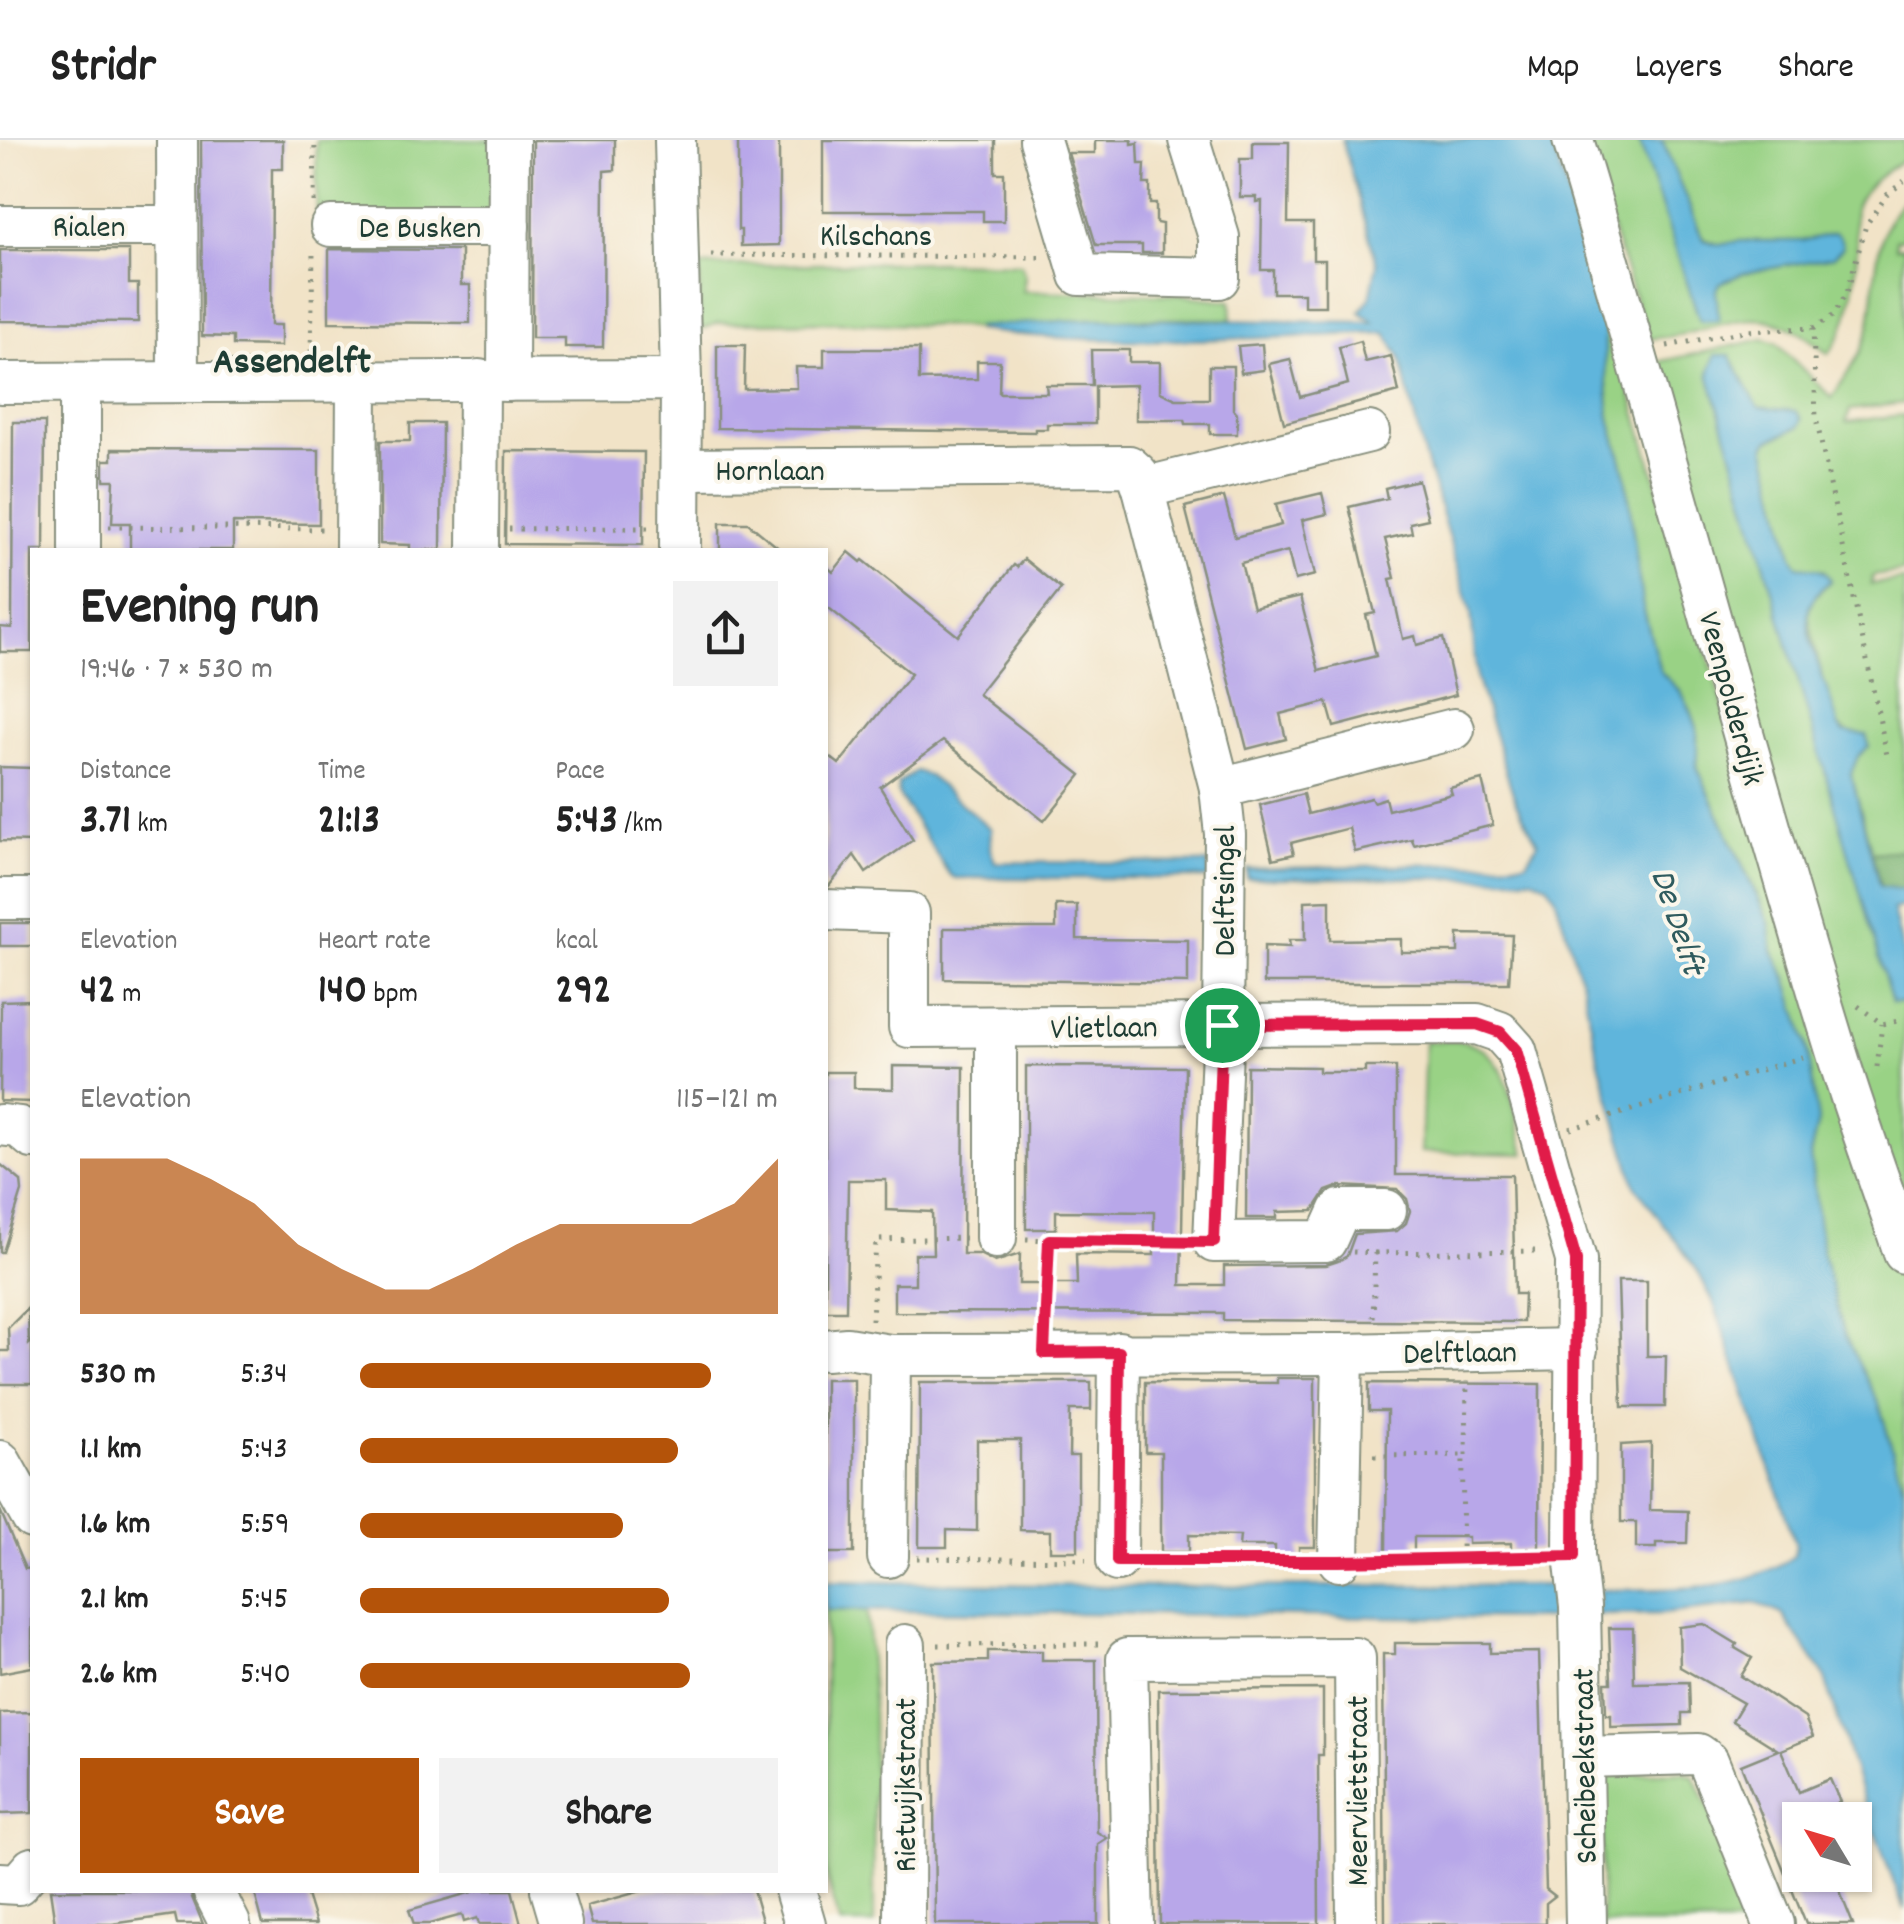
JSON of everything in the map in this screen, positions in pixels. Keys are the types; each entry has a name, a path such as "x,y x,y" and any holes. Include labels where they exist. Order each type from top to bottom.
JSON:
{"street":[{"path":"177,140 178,380"},
{"name":"De Busken","path":"478,540 509,226 509,140"},
{"name":"Hornlaan","path":"676,140 681,470 1129,466 1138,474 1143,488"},
{"path":"1040,140 1080,275 1218,278 1219,237 1190,140"},
{"name":"Veenpolderdijk","path":"1574,140 1638,352 1763,806 1835,1048 1904,1253"},
{"name":"Rialen","path":"0,226 177,226"},
{"name":"De Busken","path":"320,231 509,226"},
{"path":"0,383 681,380"},
{"path":"80,383 80,539"},
{"path":"356,383 356,540"},
{"path":"1143,488 1369,432"},
{"path":"680,539 681,470"},
{"name":"Delftsingel","path":"1143,488 1220,788 1225,834 1222,1025"},
{"name":"Delftsingel","path":"1220,788 1454,729"},
{"path":"0,899 30,899"},
{"name":"Vlietlaan","path":"828,910 908,913 909,1027 1222,1025"},
{"path":"1386,1210 1340,1210 1326,1240 1214,1242 1222,1025 1477,1024 1500,1032 1516,1050 1574,1251 1577,1349 1574,1556"},
{"path":"996,1028 996,1238"},
{"path":"0,1124 19,1128 30,1136"},
{"name":"Delftlaan","path":"828,1350 847,1348 880,1354 1358,1354 1577,1349"},
{"path":"1117,1561 1119,1352"},
{"path":"880,1354 888,1557"},
{"path":"1339,1561 1342,1456 1358,1354"},
{"path":"12,1458 30,1512"},
{"name":"Scheibeekstraat","path":"1574,1556 1580,1607 1586,1924"},
{"name":"Rietwijkstraat","path":"904,1924 905,1645"},
{"name":"Meervlietstraat","path":"1128,1659 1355,1658 1357,1924"},
{"path":"1128,1659 1133,1924"},
{"path":"1583,1758 1698,1754 1708,1761 1774,1924"},
{"path":"0,1882 18,1884 30,1870"},
{"path":"214,1893 230,1924"},
{"path":"553,1893 561,1924"},
{"path":"796,1893 805,1924"}],"path":[{"path":"311,382 320,231 316,140"},
{"path":"1638,352 1746,331 1813,328 1834,316 1848,292 1866,225 1887,195 1904,181"},
{"name":"Kilschans","path":"678,255 1074,258"},
{"path":"1813,328 1816,418 1888,760"},
{"path":"80,539 356,540"},
{"path":"478,540 680,539"},
{"path":"1882,1024 1904,1020"},
{"path":"1590,1123 1816,1054"},
{"path":"880,1354 876,1240 1214,1242"},
{"path":"1044,1353 1049,1240"},
{"path":"1326,1240 1337,1252 1574,1251"},
{"path":"1358,1354 1375,1253"},
{"path":"1462,1559 1467,1351"},
{"path":"1342,1456 1464,1456"},
{"path":"888,1557 1339,1561 1574,1556"},
{"path":"905,1645 1115,1644 1128,1659"}],"green space":[{"path":"316,140 499,140 496,213 317,218"},
{"path":"1583,140 1639,140 1700,321 1718,320 1716,292 1720,283 1744,273 1833,257 1835,233 1802,241 1740,241 1720,245 1703,239 1662,140 1904,140 1904,158 1869,186 1855,209 1853,290 1842,331 1828,354 1802,334 1760,319 1648,339"},
{"path":"1904,201 1904,238 1896,240 1896,248 1904,247 1904,403 1850,410 1846,422 1904,415 1904,572 1873,576 1871,584 1904,580 1904,850 1872,853 1851,773 1858,756 1869,746 1838,726 1818,661 1808,614 1812,600 1830,581 1824,570 1798,566 1792,556 1765,446 1784,434 1787,410 1758,407 1729,355 1709,373 1892,1001 1904,1003 1904,1229 1655,371 1662,361 1764,339 1776,343 1832,398 1866,338 1880,244 1893,213"},
{"path":"1021,264 1025,276 1023,291 1181,295 1231,301 1232,319 1089,319 977,330 834,322 718,323 699,330 700,266"},
{"path":"1605,307 1803,975 1904,1277 1904,1490 1879,1404 1844,1334 1822,1252 1810,1155 1818,1121 1787,978 1773,951 1769,923 1759,899 1697,767 1697,728 1681,692 1660,671 1642,603 1626,476 1610,418"},
{"path":"1904,850 1904,890 1880,886 1872,853"},
{"path":"1425,1041 1465,1042 1492,1058 1508,1087 1525,1154 1421,1152"},
{"path":"828,1610 867,1610 873,1714 874,1924 840,1924 828,1882"},
{"path":"1684,1772 1694,1776 1761,1924 1601,1924 1602,1777"}],"water":[{"name":"De Delft","path":"1342,140 1550,140 1605,307 1610,418 1626,476 1642,603 1660,671 1681,692 1691,711 1697,728 1697,767 1769,923 1773,951 1787,978 1807,1044 1818,1121 1810,1155 1822,1252 1844,1334 1879,1404 1904,1490 1904,1910 1872,1824 1872,1802 1864,1802 1824,1675 1782,1614 1756,1603 1662,1614 1597,1615 1600,1590 1675,1589 1726,1583 1773,1568 1794,1556 1796,1545 1713,1301 1697,1270 1635,1185 1555,896 1547,884 1532,878 1247,878 1247,869 1526,862 1538,843 1516,803 1477,680 1471,612 1422,448 1400,357 1386,333 1130,340 1028,336 976,327 1089,319 1374,322 1360,312 1370,298 1377,264"},
{"path":"1639,140 1662,140 1703,240 1720,245 1740,241 1802,241 1835,233 1843,247 1833,257 1744,273 1720,283 1716,292 1719,320 1700,321"},
{"path":"1715,355 1730,355 1758,407 1796,411 1802,419 1799,427 1769,440 1765,446 1792,556 1798,566 1822,570 1830,581 1810,604 1809,627 1838,726 1843,732 1867,735 1869,746 1858,756 1851,773 1879,886 1904,890 1904,907 1893,910 1904,956 1904,1003 1892,1002 1709,374"},
{"path":"916,771 929,776 991,829 990,849 995,862 1208,863 1210,878 955,878 898,794 898,784"},
{"path":"828,1581 1148,1587 1552,1585 1554,1619 828,1610"}],"building":[{"path":"201,140 283,140 283,169 272,169 271,325 281,325 281,346 233,345 233,337 202,336"},
{"path":"533,140 615,140 615,170 604,171 603,347 565,347 565,338 532,338"},
{"path":"779,140 779,245 741,246 738,142"},
{"path":"823,140 995,140 995,173 1004,173 1004,221 983,221 983,211 823,211"},
{"path":"1095,140 1138,143 1139,164 1145,164 1144,184 1150,184 1150,204 1156,204 1156,223 1162,224 1162,253 1142,253 1142,245 1096,245 1068,153 1095,153"},
{"path":"1253,142 1289,142 1288,223 1313,223 1313,260 1325,260 1325,306 1304,306 1304,293 1273,293 1273,270 1261,270 1262,201 1240,197 1240,159 1253,159"},
{"path":"329,249 461,250 461,285 470,285 470,323 329,322"},
{"path":"0,250 129,250 129,284 138,284 138,322 0,321"},
{"path":"1360,341 1365,362 1391,356 1399,392 1284,423 1269,364 1290,359 1300,397 1348,384 1339,347"},
{"path":"1262,344 1264,370 1241,373 1238,346"},
{"path":"717,345 745,345 744,389 797,388 796,367 824,367 824,349 919,349 919,380 977,379 977,361 1000,361 999,393 1047,393 1046,385 1092,385 1091,350 1129,350 1129,362 1160,362 1160,392 1176,399 1209,399 1209,366 1233,366 1237,434 1210,434 1210,424 1186,424 1185,420 1136,420 1136,385 1095,386 1095,424 1047,424 1047,429 1035,432 717,428"},
{"path":"13,422 45,422 44,548 30,548 30,652 0,652 0,627 12,628"},
{"path":"410,423 442,423 441,548 380,544 380,441 410,441"},
{"path":"112,449 319,450 319,524 233,523 233,548 130,548 130,523 112,523 114,480 104,480 104,460 112,460"},
{"path":"506,451 644,452 643,545 505,544"},
{"path":"1418,480 1428,519 1410,523 1412,533 1385,539 1395,578 1390,579 1403,639 1415,636 1417,645 1443,638 1456,695 1334,727 1327,702 1280,714 1286,739 1247,749 1185,507 1224,497 1235,537 1281,525 1276,504 1322,493 1327,514 1302,520 1315,575 1295,580 1288,551 1241,563 1253,608 1300,597 1319,671 1376,656 1366,615 1375,613 1349,507 1387,498 1385,488"},
{"path":"720,523 748,523 779,548 720,548"},
{"path":"849,552 958,636 1014,565 1017,567 1024,559 1061,589 978,694 1081,775 1044,821 943,741 880,787 913,840 866,873 854,855 828,886 828,755 839,764 911,674 828,607 828,568 833,572"},
{"path":"0,767 30,768 30,842 0,841"},
{"path":"1482,780 1493,825 1414,845 1412,839 1355,852 1349,828 1291,843 1294,854 1273,859 1260,805 1303,794 1308,814 1371,798 1373,802 1385,798 1388,810 1452,794 1450,788"},
{"path":"1330,900 1330,940 1401,939 1401,952 1458,952 1458,934 1512,935 1509,983 1264,983 1264,946 1290,947 1289,940 1305,940 1305,901"},
{"path":"1056,905 1077,905 1077,939 1188,940 1188,983 944,979 944,928 1056,928"},
{"path":"0,923 30,923 30,946 0,946"},
{"path":"30,1000 30,1102 0,1101 1,1001"},
{"path":"893,1066 964,1067 963,1254 979,1254 995,1262 1020,1254 1019,1284 1077,1284 1076,1254 1154,1255 1154,1212 1056,1211 1056,1229 1026,1229 1026,1066 1185,1067 1181,1285 1224,1285 1224,1266 1326,1265 1338,1261 1347,1256 1355,1234 1397,1231 1406,1223 1410,1211 1407,1199 1397,1189 1340,1186 1326,1191 1313,1211 1277,1212 1277,1218 1246,1218 1247,1066 1319,1067 1319,1072 1396,1067 1396,1175 1512,1175 1515,1294 1524,1294 1523,1322 1223,1320 1223,1313 894,1312 894,1284 915,1284 915,1254 933,1254 932,1212 886,1210 886,1180 848,1180 846,1311 828,1311 828,1072 854,1072 854,1088 893,1089"},
{"path":"0,1164 21,1181 22,1191 3,1252 0,1252"},
{"path":"1618,1281 1647,1281 1647,1356 1666,1356 1665,1407 1622,1407"},
{"path":"28,1308 30,1384 0,1384 0,1351 9,1351 8,1328"},
{"path":"1277,1378 1315,1378 1315,1547 1299,1547 1299,1559 1275,1559 1275,1546 1239,1546 1240,1536 1189,1535 1189,1552 1161,1552 1161,1452 1145,1452 1145,1382 1277,1383"},
{"path":"828,1379 854,1379 854,1553 828,1553"},
{"path":"920,1382 1091,1382 1091,1410 1070,1410 1069,1456 1078,1456 1078,1551 1050,1551 1050,1531 1020,1530 1020,1440 977,1440 977,1531 947,1530 947,1547 919,1547"},
{"path":"1369,1383 1540,1384 1539,1549 1511,1550 1511,1543 1468,1544 1468,1537 1414,1537 1414,1554 1386,1554 1387,1411 1369,1411"},
{"path":"1651,1443 1650,1510 1688,1511 1687,1543 1656,1543 1656,1548 1636,1548 1636,1522 1621,1522 1621,1445"},
{"path":"0,1510 25,1569 30,1568 30,1667 0,1673"},
{"path":"1704,1624 1737,1644 1735,1648 1752,1658 1741,1676 1805,1718 1813,1737 1781,1750 1799,1792 1830,1779 1840,1802 1782,1802 1782,1865 1741,1765 1778,1750 1732,1721 1743,1703 1680,1667 1679,1627"},
{"path":"1609,1628 1633,1628 1634,1683 1689,1682 1690,1713 1682,1713 1682,1725 1611,1727 1611,1715 1606,1715 1605,1683 1611,1683"},
{"path":"1395,1643 1490,1643 1490,1653 1539,1652 1546,1889 1555,1896 1546,1903 1546,1924 1385,1924 1383,1654 1395,1654"},
{"path":"988,1651 1042,1651 1042,1660 1096,1660 1097,1832 1107,1838 1098,1844 1098,1924 935,1924 933,1662 988,1661"},
{"path":"1323,1689 1323,1755 1318,1755 1319,1924 1160,1924 1158,1690"},
{"path":"30,1712 30,1813 0,1814 0,1713"},
{"path":"1793,1892 1840,1892 1853,1924 1806,1924"},
{"path":"50,1893 190,1893 203,1924 177,1924 175,1915 112,1924 55,1924"},
{"path":"255,1893 306,1893 316,1924 263,1924"},
{"path":"468,1893 513,1893 521,1924 479,1924 477,1918 464,1922 462,1915 414,1924 409,1910"},
{"path":"634,1893 754,1893 763,1924 592,1924 587,1906"}],"district":[{"name":"Assendelft","path":"292,359"}],"route":[{"path":"1477,1024 1500,1032 1516,1050 1576,1260 1574,1556 1117,1561 1119,1352 1044,1353 1049,1240 1214,1242 1222,1025 1477,1024"}]}
